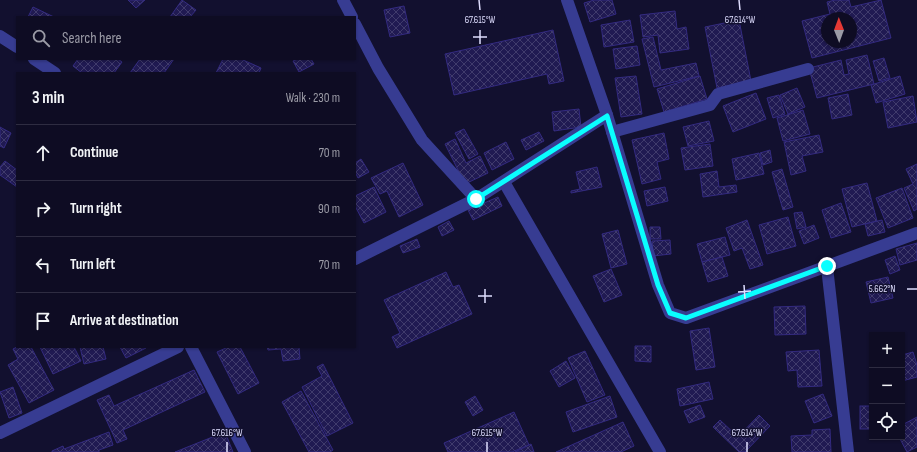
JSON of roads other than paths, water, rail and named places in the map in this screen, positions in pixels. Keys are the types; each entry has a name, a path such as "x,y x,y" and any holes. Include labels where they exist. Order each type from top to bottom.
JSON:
{"street":[{"path":"343,0 351,16"},
{"path":"567,0 607,116 658,285 670,313 686,318 917,233"},
{"path":"356,26 378,68 422,140 476,199"},
{"path":"0,36 16,46"},
{"path":"36,60 54,72"},
{"path":"612,132 710,105 718,94 808,69"},
{"path":"356,259 476,199 607,116"},
{"path":"504,182 660,452"},
{"path":"827,266 848,452"},
{"path":"0,433 176,348"},
{"path":"191,348 245,452"}]}
